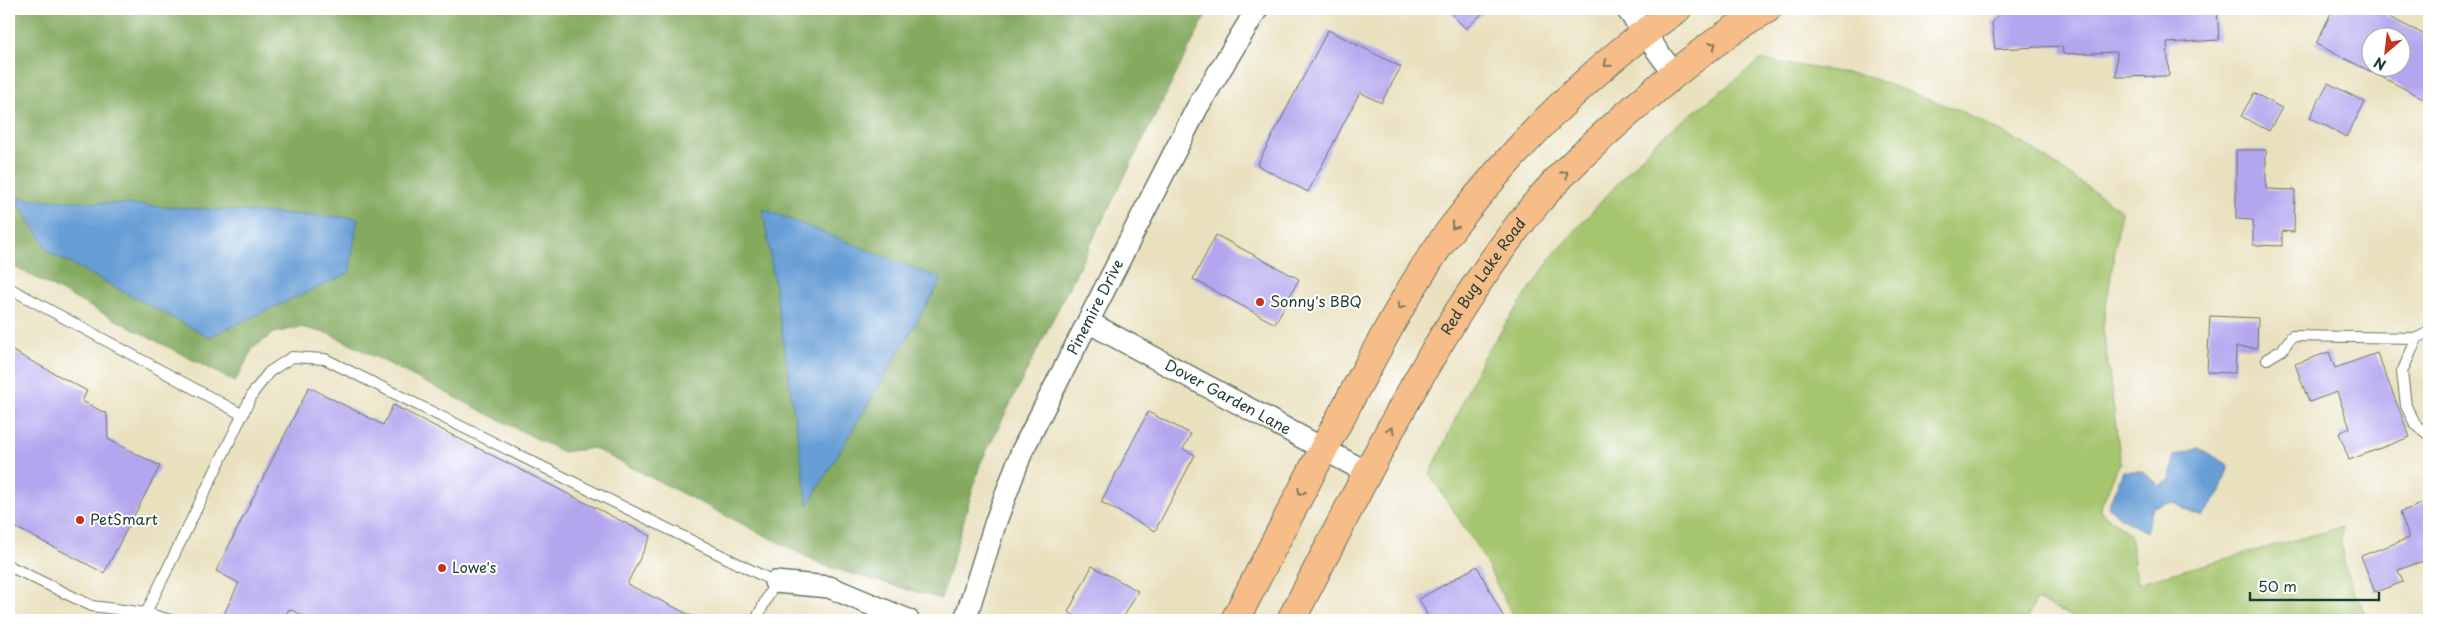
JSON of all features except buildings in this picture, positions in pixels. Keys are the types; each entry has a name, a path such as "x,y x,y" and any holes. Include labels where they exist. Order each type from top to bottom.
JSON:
{"main road":[{"path":"1235,620 1323,449 1398,310 1452,228 1506,163 1574,93 1644,32 1677,9"},
{"name":"Red Bug Lake Road","path":"1292,620 1368,472 1434,350 1483,273 1532,209 1601,137 1674,74 1742,23 1767,9"}],"street":[{"name":"Pinemire Drive","path":"965,620 996,520 1022,451 1197,108 1257,9"},
{"path":"1627,9 1674,74"},
{"name":"Dover Garden Lane","path":"1088,322 1368,472"},
{"path":"775,582 829,588 908,620"}],"lane":[{"path":"9,288 243,415"},
{"path":"2267,359 2282,350 2292,336 2417,338 2429,332"},
{"path":"2417,338 2402,372 2406,406 2415,424 2429,435"},
{"path":"146,613 253,393 269,372 292,357 325,359 775,582 756,620"},
{"path":"9,566 92,606 146,613 171,620"}],"green space":[{"path":"9,9 1209,9 980,464 941,599 825,566 593,448 563,452 330,334 300,327 274,333 253,348 235,382 9,264"},
{"path":"1761,60 1866,76 1963,112 2026,145 2121,210 2103,328 2121,464 2117,468 2100,509 2103,514 2130,534 2137,583 2342,527 2341,540 2344,564 2352,587 2368,620 2080,620 2036,600 2026,620 2010,620 2003,616 1996,620 1515,620 1481,553 1430,475 1482,359 1553,255 1655,142"}],"water":[{"path":"16,198 358,218 349,273 209,337 49,252"},
{"path":"763,209 942,279 808,505"},
{"path":"2199,448 2229,465 2220,492 2203,517 2187,511 2174,502 2153,507 2146,532 2127,522 2108,507 2123,471 2142,471 2160,486 2170,480 2174,456"}],"place":[{"name":"Sonny's BBQ","path":"1260,302"},
{"name":"PetSmart","path":"80,520"},
{"name":"Lowe's","path":"442,568"}]}
